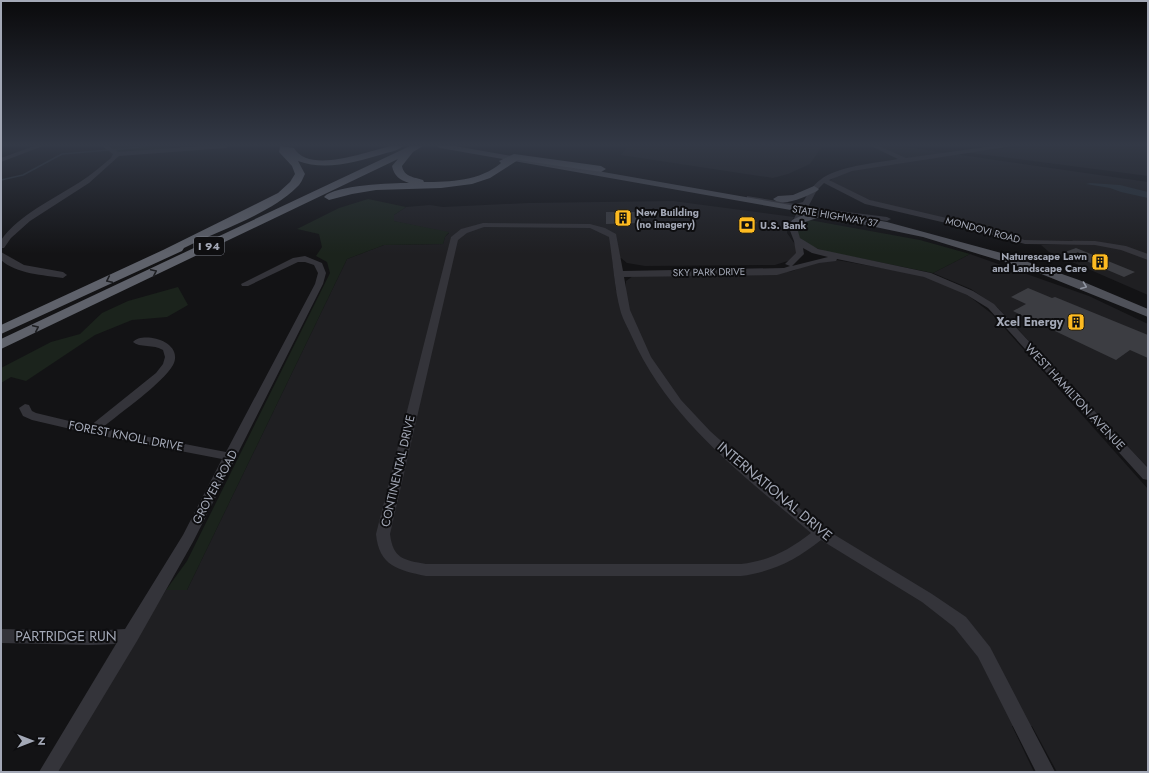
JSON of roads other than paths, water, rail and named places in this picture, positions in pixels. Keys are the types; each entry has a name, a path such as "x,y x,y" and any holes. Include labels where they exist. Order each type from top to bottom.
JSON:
{"highway":[{"path":"165,254 172,249 263,206 295,182"},
{"name":"I 94","path":"1,330 321,182"},
{"name":"I 94","path":"1,344 343,182"},
{"path":"423,182 453,182"},
{"path":"192,254 314,203 342,193 382,186 456,185 468,182"}],"main road":[{"name":"STATE HIGHWAY 37","path":"645,182 717,195 775,202"},
{"name":"STATE HIGHWAY 37","path":"670,182 805,207 842,210 931,229 1013,252 1094,280 1148,303"},
{"path":"775,202 795,198 813,191"},
{"name":"STATE HIGHWAY 37","path":"805,207 832,215 913,231 993,253 1068,279 1148,313"},
{"path":"796,222 811,215 832,215"}],"street":[{"path":"2,243 49,204 83,182"},
{"path":"796,264 800,254 798,240 793,231 796,222 813,191 821,182"},
{"name":"MONDOVI ROAD","path":"827,182 856,197 874,204 966,225 1025,242 1095,243 1123,248 1148,257"},
{"path":"813,191 815,200 820,204 842,210"},
{"path":"717,195 887,219"},
{"path":"775,202 789,212 796,222"},
{"name":"CONTINENTAL DRIVE","path":"619,271 613,236 600,228 483,225 458,235 454,239 383,534 384,547 391,558 405,566 426,570 756,570 776,564 793,554 820,533"},
{"name":"WEST HAMILTON AVENUE","path":"798,240 815,251 912,270 951,282 973,292 991,306 1148,476"},
{"name":"SKY PARK DRIVE","path":"619,271 784,271 815,251"},
{"path":"1,255 20,267 63,275"},
{"name":"GROVER ROAD","path":"48,772 181,551 232,456 320,284 322,273 318,263 305,259 296,260 244,284"},
{"name":"SKY PARK DRIVE","path":"796,264 822,259 857,260"},
{"name":"INTERNATIONAL DRIVE","path":"619,271 625,310 646,357 677,402 706,434 754,478 820,533 928,598 963,625 984,652 1046,772"},
{"path":"92,430 161,374 171,359 171,353 165,346 151,342 138,342"},
{"name":"FOREST KNOLL DRIVE","path":"25,408 27,413 32,416 92,430 232,456"},
{"name":"PARTRIDGE RUN","path":"1,636 91,638 131,636"}],"place":[{"name":"New Building (no imagery)","path":"623,218"},
{"name":"U.S. Bank","path":"747,225"},
{"name":"Naturescape Lawn and Landscape Care","path":"1100,262"},
{"name":"Xcel Energy","path":"1076,322"}]}
